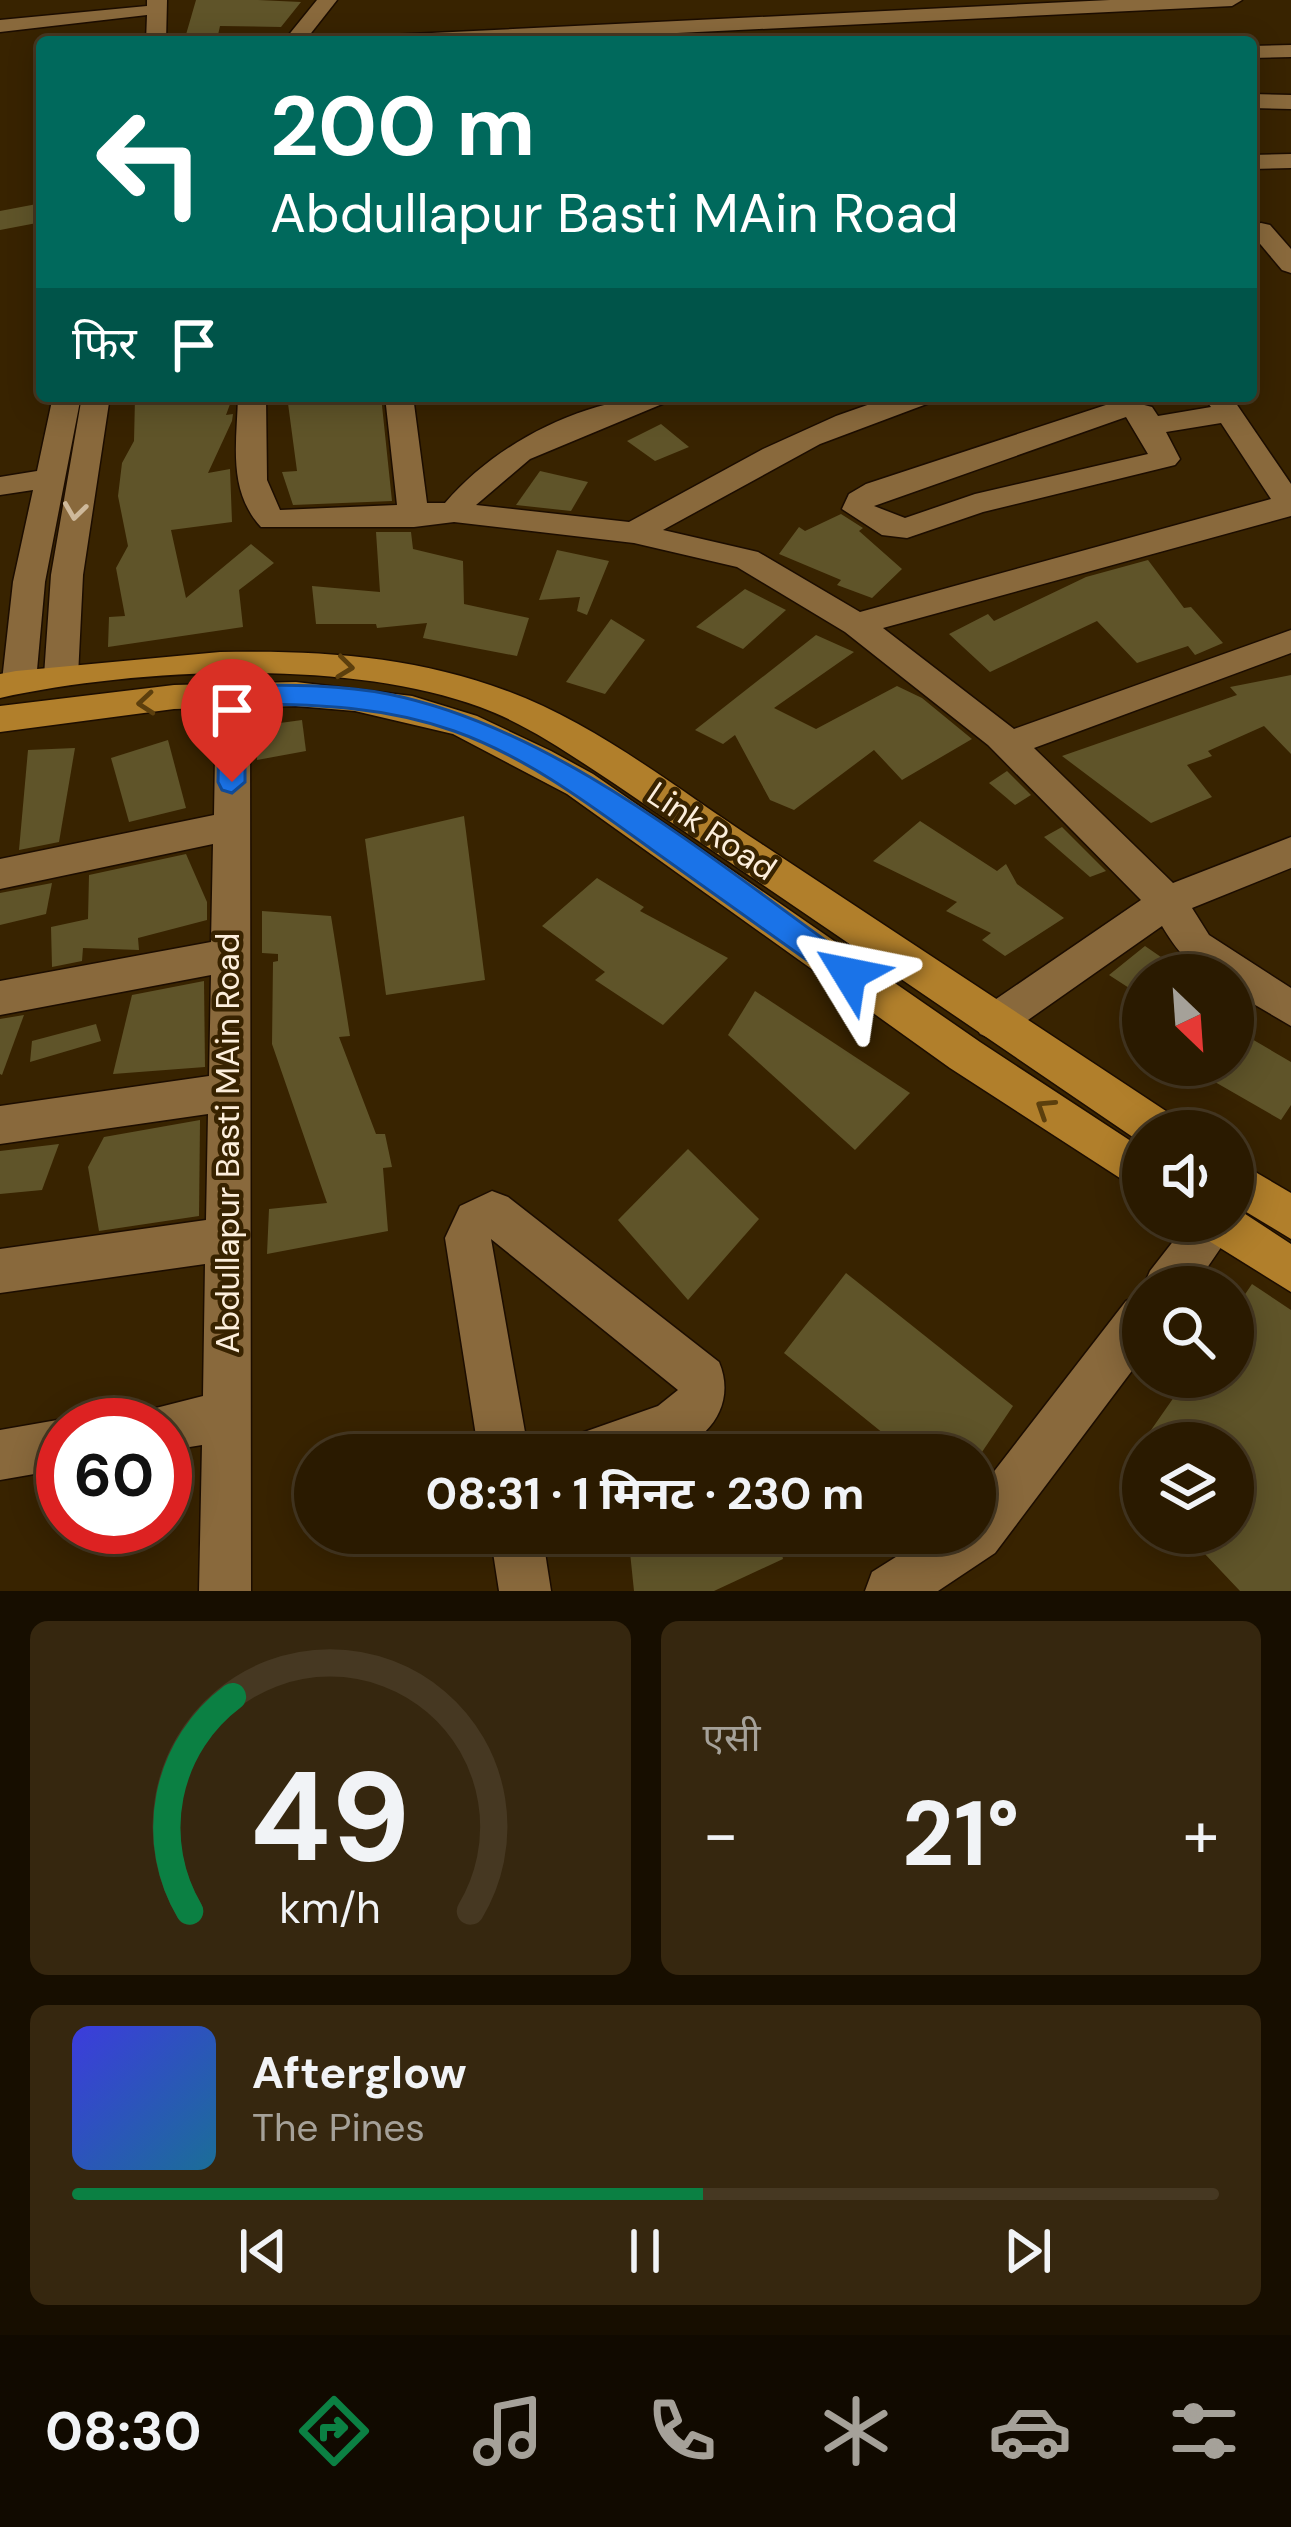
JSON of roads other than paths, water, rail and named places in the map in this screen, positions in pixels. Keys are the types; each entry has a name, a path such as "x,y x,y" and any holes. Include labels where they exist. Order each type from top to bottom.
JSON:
{"main road":[{"name":"Link Road","path":"9,683 291,660 392,673 495,699 628,774 1128,1110"},
{"name":"Link Road","path":"0,719 232,694 319,694 387,703 462,724 518,747 580,784 964,1055 1122,1159"},
{"path":"1254,1193 1291,1218"},
{"path":"1248,1242 1291,1270"}],"street":[{"path":"298,36 327,0"},
{"path":"732,0 749,33"},
{"path":"622,36 749,33 1026,6 1232,0"},
{"path":"0,26 146,3"},
{"path":"141,36 146,3"},
{"path":"146,3 154,36"},
{"path":"1257,52 1291,51"},
{"path":"1257,101 1291,101"},
{"path":"1257,162 1291,160"},
{"path":"1257,231 1291,230"},
{"path":"1257,232 1291,265"},
{"path":"9,683 14,585 50,478 66,402"},
{"path":"61,676 67,575 94,402"},
{"path":"252,402 254,491 263,514 272,520 454,512 634,533 747,559 856,623 1009,744 1167,902 1195,946 1291,1009"},
{"path":"400,402 414,517"},
{"path":"454,512 472,486 527,446 641,402"},
{"path":"634,533 733,476 818,435 906,402"},
{"path":"856,623 1290,504 1223,405 1148,426"},
{"path":"1125,408 1139,410 1148,426 1165,452 1162,460 1006,496 908,528 892,528 857,508 877,491 1125,408"},
{"path":"0,486 50,478"},
{"path":"14,585 67,575"},
{"path":"1009,744 1291,641"},
{"name":"Abdullapur Basti MAin Road","path":"225,1591 232,694"},
{"path":"0,874 231,826"},
{"path":"994,1022 1167,902 1291,852"},
{"path":"0,998 227,955"},
{"path":"0,1125 228,1092"},
{"path":"501,1434 468,1238 476,1221 492,1212 702,1379 702,1401 674,1425 648,1434"},
{"path":"0,1271 226,1239"},
{"path":"1182,1266 1200,1242"},
{"path":"891,1591 976,1535 1122,1344"},
{"path":"192,1422 225,1416"},
{"path":"0,1455 36,1449"},
{"path":"519,1554 525,1591"}]}
